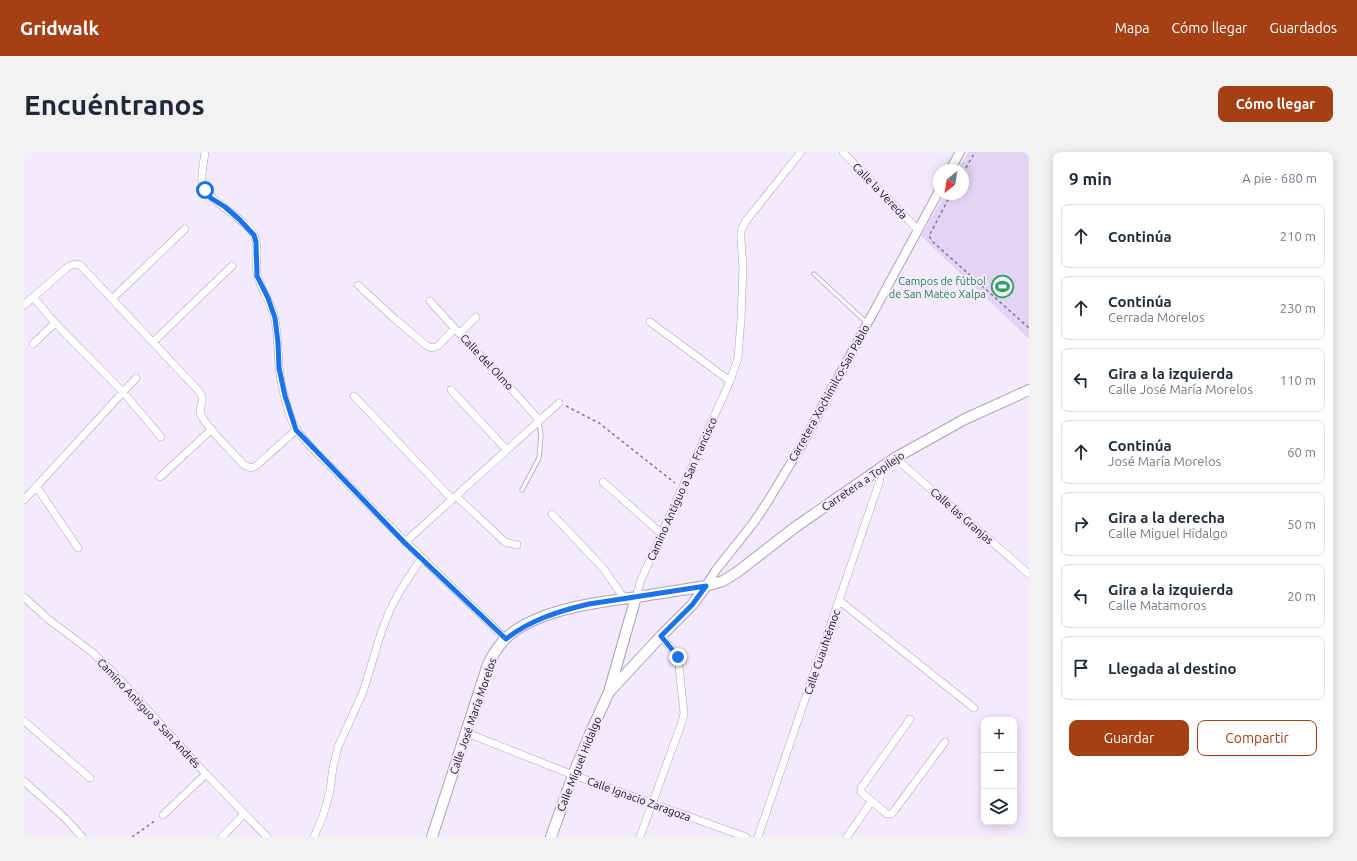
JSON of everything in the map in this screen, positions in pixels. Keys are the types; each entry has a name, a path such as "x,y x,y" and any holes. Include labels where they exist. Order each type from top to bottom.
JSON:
{"main road":[{"name":"Carretera a Topilejo","path":"636,597 706,586 723,581 736,573 794,528 895,458 965,419 1029,390"},
{"name":"Calle Miguel Hidalgo","path":"609,692 692,605 706,586"},
{"name":"Calle Miguel Hidalgo","path":"551,837 572,775 609,692 636,597"},
{"name":"Calle José María Morelos","path":"432,837 467,733 488,664 495,651 518,629 555,613 589,604 636,597"}],"street":[{"path":"205,152 202,182 205,190 211,198 239,219 254,235 256,242 257,276 268,298 275,318 279,368 285,396 296,430 404,542 506,639"},
{"name":"Camino Antiguo a San Francisco","path":"636,597 641,580 683,490 730,381 738,358 742,319 743,267 741,231 746,222 801,152"},
{"name":"Calle la Vereda","path":"843,152 918,230"},
{"path":"953,164 960,152"},
{"name":"Carretera Xochimilco-San Pablo","path":"706,586 716,570 754,522 800,448 934,200"},
{"path":"112,299 185,230"},
{"path":"24,305 69,266 76,264 80,265 202,396 203,402 200,408 202,415 212,429 244,465 251,468 256,466 296,430"},
{"path":"153,342 232,266"},
{"name":"Calle del Olmo","path":"358,285 427,346 432,348 438,346 457,331 512,388 539,420"},
{"path":"32,297 55,323 123,392 161,437"},
{"path":"430,301 457,331 476,317"},
{"path":"650,322 730,381"},
{"path":"33,344 55,323"},
{"path":"24,500 136,378"},
{"path":"451,390 506,449"},
{"path":"354,396 454,498 505,542 517,545"},
{"path":"404,542 559,403"},
{"path":"160,477 212,429"},
{"name":"Calle las Granjas","path":"895,458 1029,574"},
{"name":"Calle Cuauhtémoc","path":"758,837 880,483 882,467"},
{"path":"603,482 662,534"},
{"path":"36,486 78,548"},
{"path":"552,514 603,568 624,598"},
{"path":"314,837 323,816 330,791 333,767 338,747 363,692 382,630 401,589 422,559"},
{"name":"Camino Antiguo a San Andrés","path":"24,597 48,619 93,653 114,673 206,774 267,837"},
{"path":"840,602 974,708"},
{"path":"640,837 684,713 678,657 661,636"},
{"path":"910,719 861,788 861,792 887,814 891,814 945,742"},
{"path":"24,721 90,778"},
{"name":"Calle Ignacio Zaragoza","path":"467,733 572,775 746,837"},
{"path":"163,815 206,774"},
{"path":"24,781 67,820 77,836"},
{"path":"847,837 871,802"},
{"path":"222,837 244,814"}],"lane":[{"path":"814,274 868,322"},
{"path":"522,490 539,458 541,436 539,420"}],"path":[{"path":"968,164 975,152"},
{"path":"948,200 929,236 933,242 1029,328"},
{"path":"559,403 599,423 683,490"},
{"path":"132,837 163,815"}],"shaded area":[{"name":"Campos de fútbol de San Mateo Xalpa","path":"968,152 1029,152 1029,339 921,236 942,200 969,200 969,164 961,164"}],"place":[{"name":"Campos de fútbol de San Mateo Xalpa","path":"1002,287"}],"route":[{"path":"205,190 211,198 239,219 254,235 257,253 257,276 268,298 275,318 279,368 285,396 296,430 404,542 506,639 518,629 532,622 572,608 706,586 692,605 661,636 678,657"}]}
